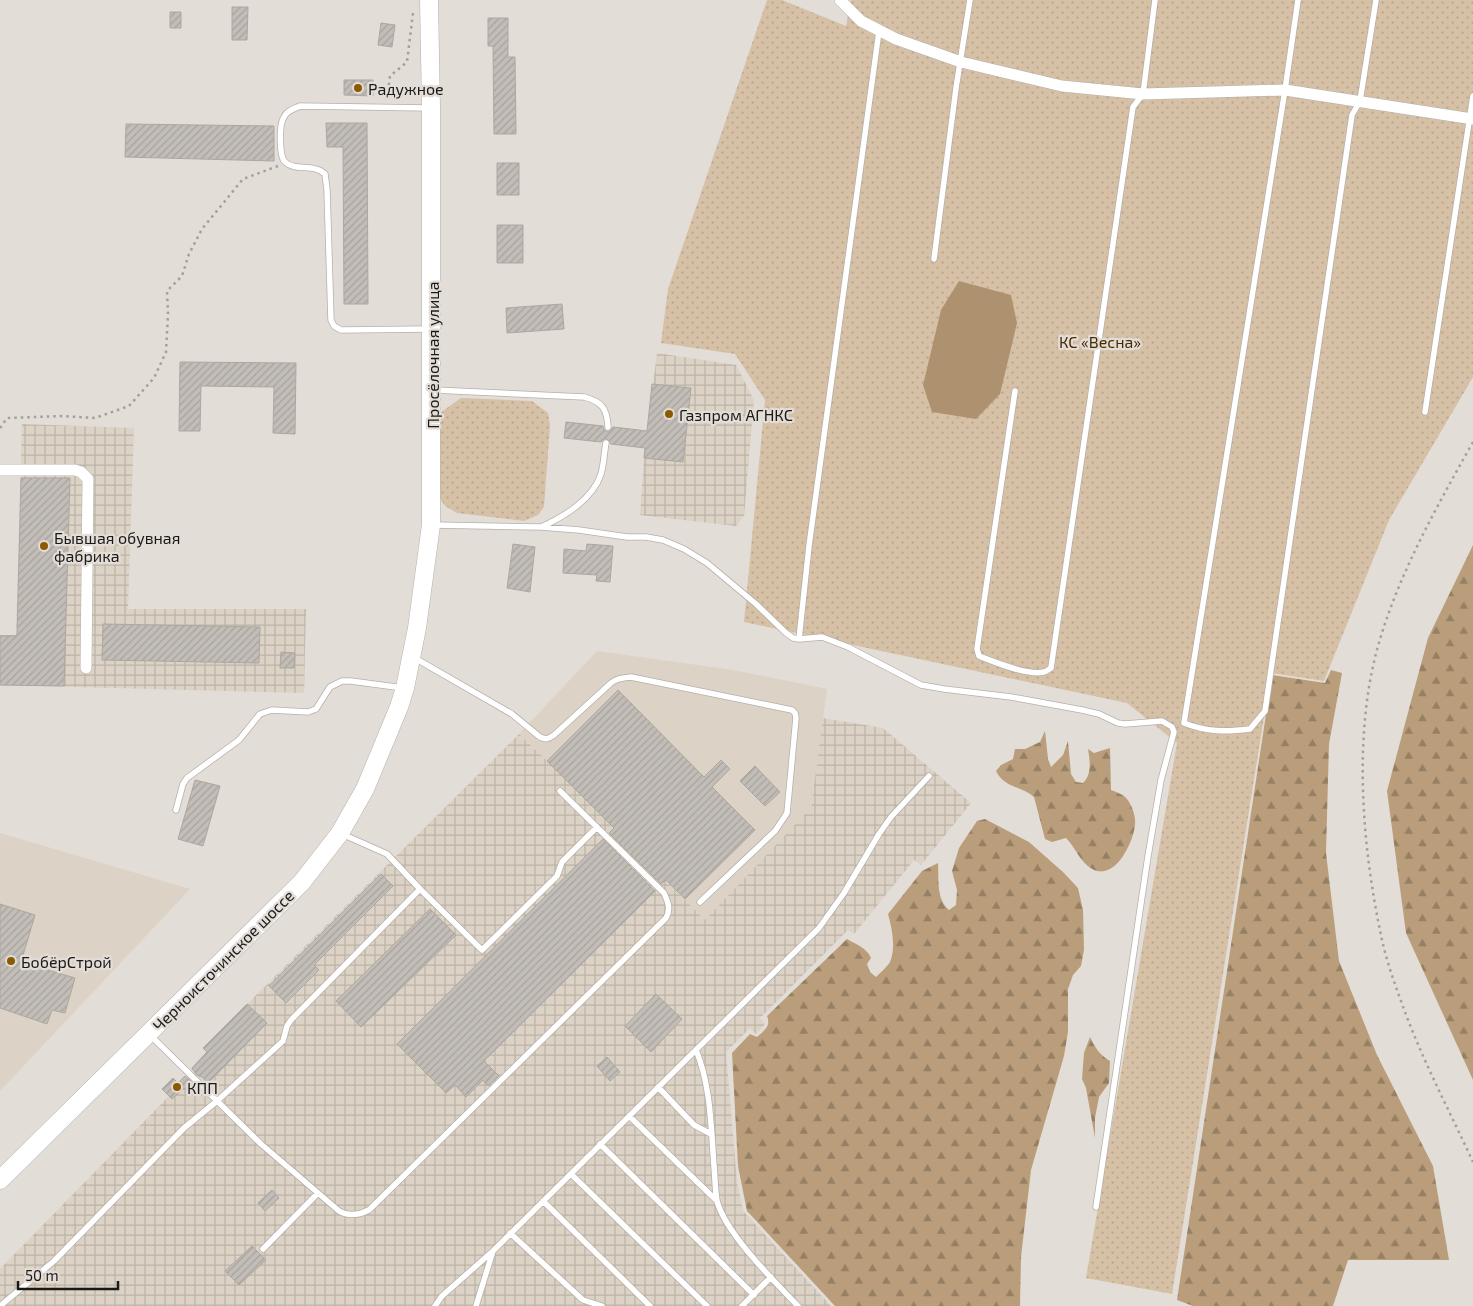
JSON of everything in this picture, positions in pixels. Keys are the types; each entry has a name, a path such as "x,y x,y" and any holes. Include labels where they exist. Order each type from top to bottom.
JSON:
{"main road":[{"name":"Просёлочная улица","path":"400,706 411,656 431,525 432,329 429,0"},
{"name":"Черноисточинское шоссе","path":"0,1180 302,882 340,833 365,788 400,706"}],"street":[{"path":"840,0 860,21 896,39 961,62 1062,86 1143,94 1285,90 1471,119"},
{"path":"0,470 75,470 81,472 88,479 86,668"}],"lane":[{"path":"934,258 970,0"},
{"path":"1015,391 977,649 979,656 998,664 1025,671 1044,672 1051,668 1133,107 1143,94 1155,0"},
{"path":"1298,0 1184,723 1198,729 1225,732 1250,729 1265,711 1352,115 1360,101 1376,0"},
{"path":"799,639 809,546 879,31"},
{"path":"1424,412 1471,119 1473,96"},
{"path":"431,108 300,106 284,115 281,125 282,158 286,163 295,167 314,167 325,174 331,320 334,326 341,330 432,329"},
{"path":"432,390 584,397 596,400 603,407 607,414 608,427"},
{"path":"541,527 565,514 590,492 600,475 606,443"},
{"path":"431,525 541,527 663,540 684,549 708,563 731,585 756,604 786,633 799,639 822,637 839,643 880,662 921,685 1011,697 1082,710 1099,714 1118,723 1155,721 1167,723 1172,727 1174,732 1161,780 1148,856 1096,1206"},
{"path":"411,656 512,714 544,739 554,735 616,679 631,677 792,710 796,718 787,813 775,831 700,902"},
{"path":"176,810 183,784 187,778 239,740 260,714 272,710 308,712 316,709 330,688 342,681 405,688"},
{"path":"434,1306 442,1296 493,1252 819,928 844,893 891,817 929,776"},
{"path":"148,1034 261,1144 339,1211 347,1215 363,1213 374,1206 666,918 669,904 664,893 560,791"},
{"path":"340,833 387,854 482,950 557,876 562,862 598,827"},
{"path":"0,1306 54,1261 184,1128 217,1101 283,1041 287,1026 292,1020 420,889"},
{"path":"696,1050 703,1066 717,1201 731,1231 770,1277 798,1306"},
{"path":"658,1087 694,1125 711,1134"},
{"path":"629,1116 717,1201"},
{"path":"600,1144 754,1295"},
{"path":"571,1174 707,1306"},
{"path":"263,1249 318,1193"},
{"path":"543,1201 650,1306"},
{"path":"510,1233 583,1300 602,1306"},
{"path":"476,1306 493,1252"},
{"path":"742,1306 770,1277"}],"path":[{"path":"386,107 390,76 407,62 413,13"},
{"path":"0,428 6,418 60,416 95,418 129,406 154,378 166,352 167,290 182,276 189,254 202,229 243,179 286,163"},
{"path":"1473,442 1428,523 1398,591 1378,647 1365,726 1364,767 1367,848 1381,937 1406,1014 1473,1162"}],"shaded area":[{"path":"959,281 1011,295 1017,323 1000,394 976,419 932,412 923,385 941,310"},
{"path":"657,353 736,365 754,400 744,516 736,526 640,515 644,458"},
{"path":"22,424 134,428 128,609 306,609 304,693 0,685 0,635 16,635"},
{"path":"597,651 733,670 827,689 811,808 707,922 519,734"},
{"path":"823,718 883,728 971,803 921,865 914,860 854,934 848,930 760,1018 765,1024 756,1034 750,1028 726,1052 737,1182 743,1211 831,1306 0,1306 0,1269 169,1096 178,1083 183,1078 187,1078 194,1070 192,1068 207,1052 203,1048 519,734 705,920 811,808"},
{"path":"0,833 190,889 0,1091"}],"green space":[{"name":"КС «Весна»","path":"767,0 782,0 846,26 851,0 1473,0 1473,377 1389,520 1324,681 1271,673 1172,1294 1086,1278 1177,743 1127,703 744,622 765,400 735,354 661,343 668,289"},
{"path":"461,398 532,401 548,413 550,425 544,507 538,515 524,521 457,513 445,506 439,497 440,413"},
{"path":"1473,545 1473,1080 1406,933 1387,791 1428,638"},
{"path":"1331,670 1342,673 1329,744 1326,853 1339,961 1377,1055 1433,1166 1449,1260 1348,1260 1333,1306 1193,1306 1177,1300 1272,675 1325,683"},
{"path":"1045,731 1048,759 1051,767 1063,755 1068,741 1071,774 1076,782 1083,783 1088,776 1090,763 1088,749 1094,753 1110,748 1111,790 1127,799 1132,808 1135,821 1132,839 1124,855 1112,868 1105,871 1092,869 1083,861 1066,838 1052,842 1045,839 1034,797 1008,784 999,777 996,771 1001,765 1013,759 1015,749 1025,749 1040,742"},
{"path":"985,819 1029,842 1064,873 1078,888 1083,910 1084,950 1081,966 1073,975 1068,989 1068,1032 1064,1056 1031,1170 1021,1257 1020,1306 835,1306 747,1211 738,1166 732,1053 750,1034 757,1037 768,1025 767,1016 847,939 867,952 871,958 867,964 870,972 876,977 889,964 893,951 893,938 888,914 922,871 938,863 939,888 942,900 949,910 956,905 957,890 952,871 959,848 977,821"},
{"path":"1090,1037 1098,1051 1110,1061 1109,1083 1099,1097 1095,1118 1095,1138 1086,1088 1082,1079 1084,1053"}],"building":[{"path":"232,7 248,7 247,40 232,40"},
{"path":"170,12 181,12 181,28 170,28"},
{"path":"488,18 508,18 508,57 515,57 516,134 494,134 493,46 488,46"},
{"path":"381,23 395,25 392,47 378,45"},
{"name":"Радужное","path":"344,80 373,80 373,96 344,95"},
{"path":"326,123 367,123 368,304 344,304 343,147 327,147"},
{"path":"126,124 274,126 274,161 125,157"},
{"path":"497,163 519,163 519,195 497,195"},
{"path":"497,225 523,225 523,263 497,263"},
{"path":"562,304 564,329 507,333 506,308"},
{"path":"180,362 296,363 295,434 273,433 274,387 201,386 200,431 179,431"},
{"path":"652,384 691,388 683,462 644,458 645,448 611,444 607,439 601,442 564,438 566,422 603,426 604,430 608,432 613,427 647,431"},
{"name":"Бывшая обувная фабрика","path":"21,478 70,478 64,686 0,685 0,636 17,636"},
{"path":"513,544 535,547 530,592 507,588"},
{"path":"587,544 613,546 610,582 596,581 597,575 563,573 564,549 586,551"},
{"path":"103,624 260,627 259,663 102,660"},
{"path":"281,652 295,653 294,668 280,668"},
{"path":"618,690 704,777 721,760 730,769 712,787 755,830 685,899 666,880 661,884 609,833 614,828 547,761"},
{"path":"755,766 780,792 765,806 740,781"},
{"path":"195,780 220,786 203,846 178,839"},
{"path":"603,839 655,891 484,1061 499,1076 488,1086 483,1080 466,1097 455,1085 446,1093 397,1044"},
{"path":"381,874 393,886 314,965 319,970 286,1003 269,986"},
{"path":"0,904 35,915 21,962 75,978 65,1013 52,1010 47,1024 0,1008"},
{"path":"430,909 456,935 361,1027 336,1001"},
{"path":"656,994 682,1019 651,1052 625,1026"},
{"path":"247,1004 267,1023 208,1083 192,1068 207,1052 203,1048"},
{"path":"607,1057 620,1072 610,1081 597,1066"},
{"name":"КПП","path":"185,1076 193,1083 172,1099 162,1089 173,1078 178,1083"},
{"path":"272,1190 279,1198 265,1211 258,1203"},
{"path":"252,1246 266,1260 239,1285 225,1271"}],"place":[{"name":"Радужное","path":"358,88"},
{"name":"Газпром АГНКС","path":"669,414"},
{"name":"Бывшая обувная фабрика","path":"44,546"},
{"name":"БобёрСтрой","path":"11,961"},
{"name":"КПП","path":"177,1087"}]}
